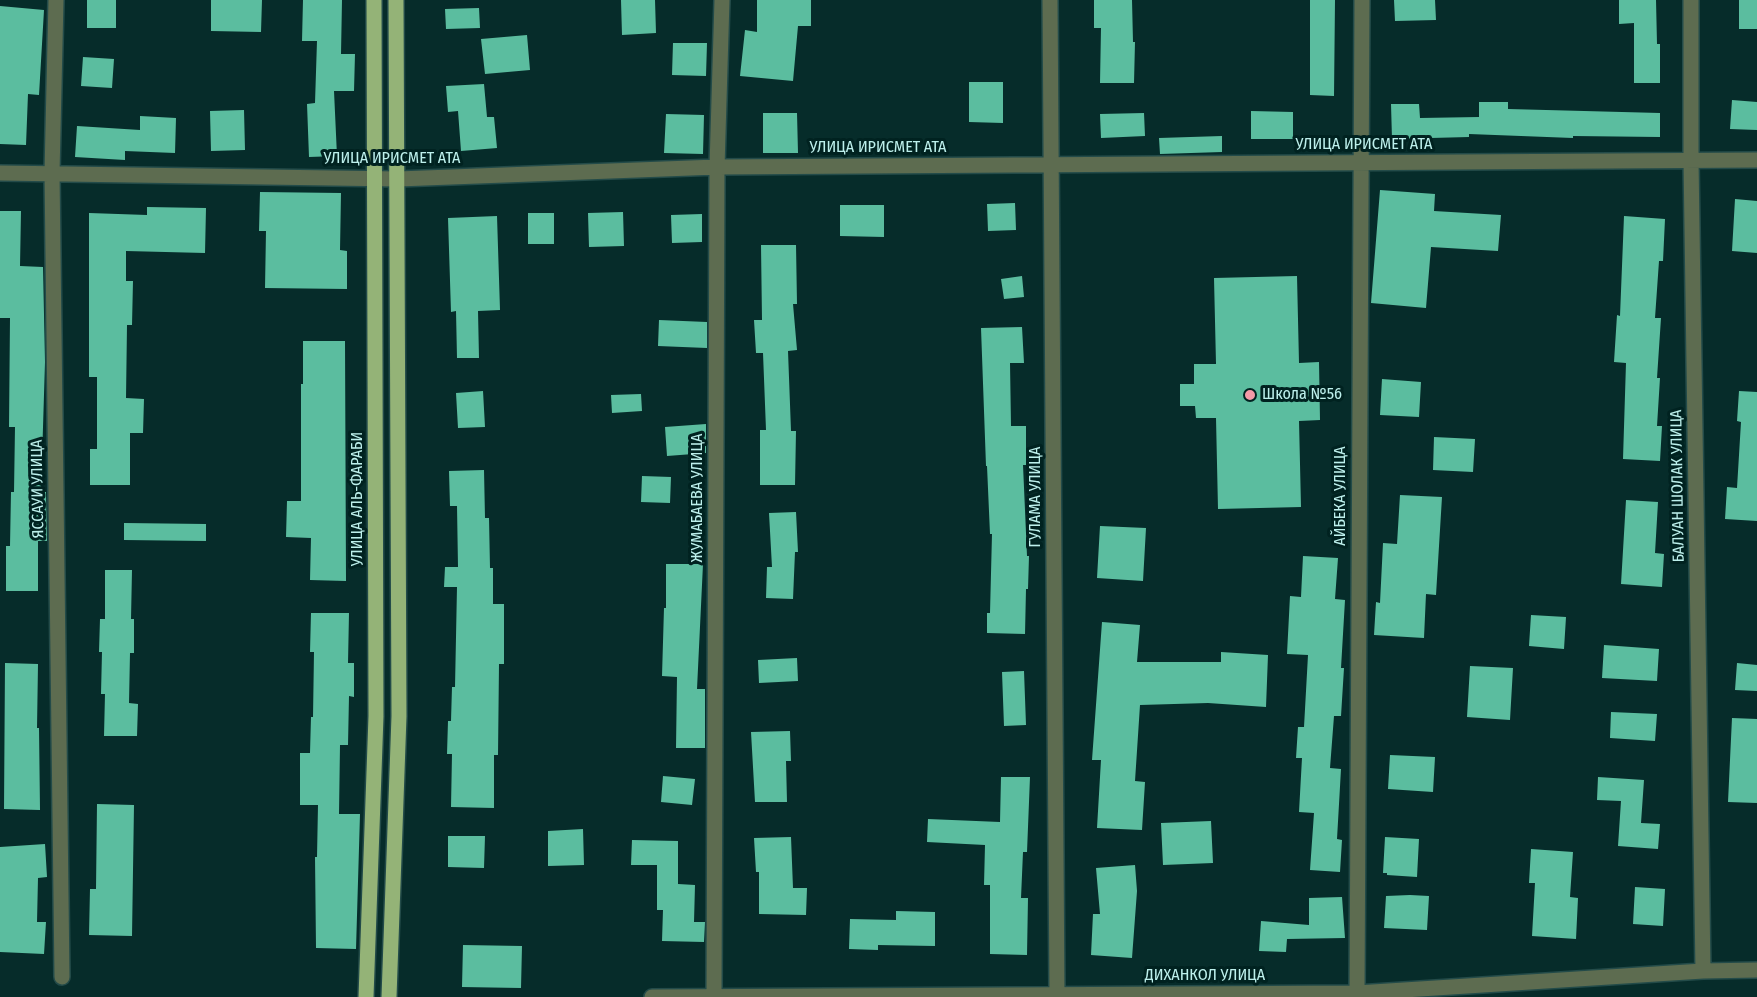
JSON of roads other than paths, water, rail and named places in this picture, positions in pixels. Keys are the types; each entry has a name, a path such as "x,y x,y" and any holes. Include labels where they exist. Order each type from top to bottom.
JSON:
{"main road":[{"name":"УЛИЦА АЛЬ-ФАРАБИ","path":"366,997 376,716 374,0"},
{"path":"389,997 399,716 396,0"}],"street":[{"name":"ЯССАУИ УЛИЦА","path":"56,0 52,173 62,977"},
{"name":"ЖУМАБАЕВА УЛИЦА","path":"714,996 717,167 722,0"},
{"name":"ГУЛАМА УЛИЦА","path":"1050,0 1058,994"},
{"name":"АЙБЕКА УЛИЦА","path":"1357,993 1362,0"},
{"name":"БАЛУАН ШОЛАК УЛИЦА","path":"1691,0 1691,160 1703,971"},
{"name":"УЛИЦА ИРИСМЕТ АТА","path":"0,173 398,179 717,167 1757,160"},
{"name":"ДИХАНКОЛ УЛИЦА","path":"652,997 1357,993 1703,971 1757,970"}],"place":[{"name":"Школа №56","path":"1250,395"}]}
